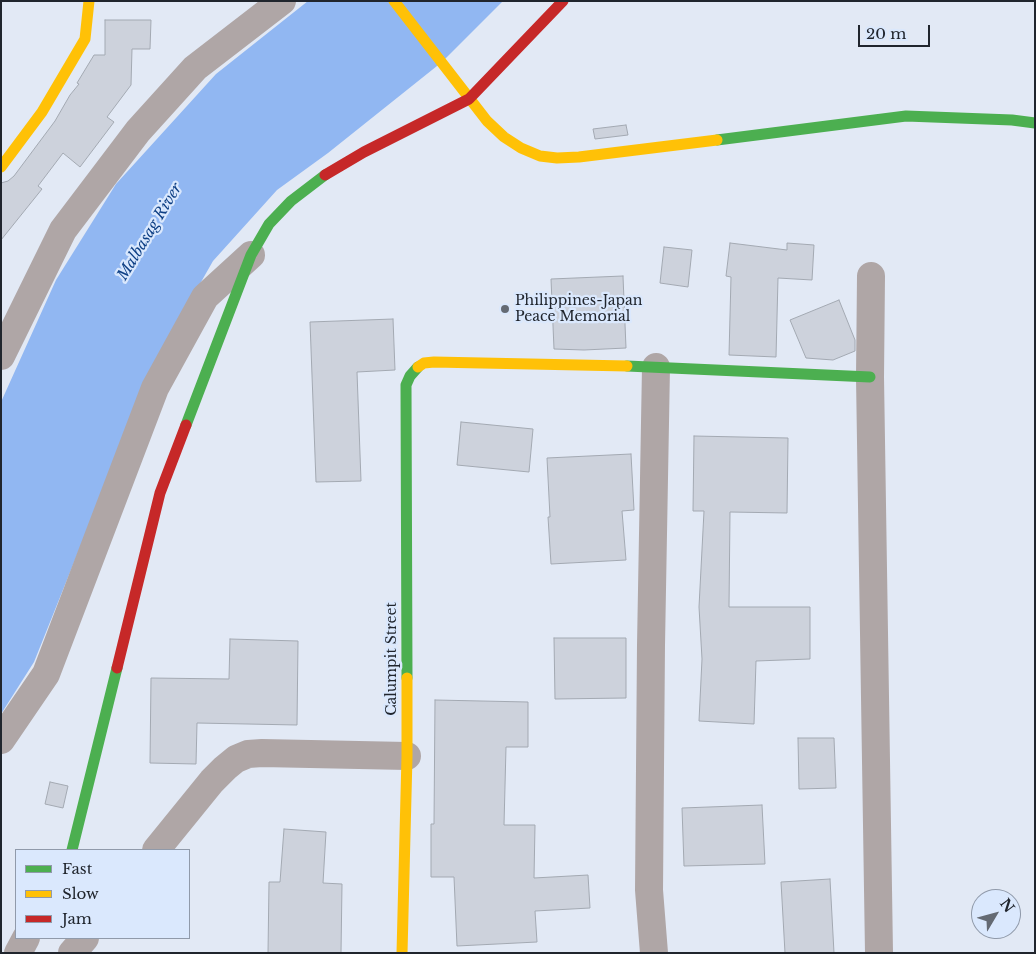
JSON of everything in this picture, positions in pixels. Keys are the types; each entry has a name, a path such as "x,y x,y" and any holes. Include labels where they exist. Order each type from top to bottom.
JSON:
{"street":[{"path":"1,167 42,112 85,39 89,1"},
{"path":"1,356 63,230 138,131 195,68 282,1"},
{"path":"394,1 487,121 504,137 521,148 540,156 580,158 906,116 1035,122"},
{"path":"72,849 160,493 251,255 269,224 290,201 328,172 469,99 563,1"},
{"path":"1,740 46,674 155,388 205,297 251,255"},
{"path":"871,276 870,377 879,953"},
{"name":"Calumpit Street","path":"402,953 407,756 406,385 416,368 424,363 434,362 656,367"},
{"path":"654,953 649,890 656,367 870,377"},
{"path":"157,849 212,781 236,759 248,754 407,756"},
{"path":"18,953 25,939"},
{"path":"72,953 84,939"}],"water":[{"name":"Malbasag River","path":"308,1 503,1 442,62 328,153 277,190 213,261 152,368 34,662 1,714 1,402 56,280 116,184 216,74"}],"building":[{"path":"105,20 151,20 150,49 132,49 131,85 107,117 114,122 80,167 63,153 38,186 42,189 1,240 1,183 8,181 14,176 55,121 70,95 79,84 77,83 94,55 105,55"},
{"path":"626,125 628,135 595,139 593,129"},
{"path":"730,243 787,250 787,243 814,245 812,280 778,278 776,357 729,355 731,277 726,276"},
{"path":"664,247 692,250 688,287 660,283"},
{"path":"623,276 626,348 554,349 551,279"},
{"path":"839,300 855,340 855,351 833,360 806,358 790,320"},
{"path":"393,319 395,370 357,372 361,481 316,482 310,322"},
{"path":"461,422 533,429 529,472 457,465"},
{"path":"694,436 788,438 787,513 730,512 729,607 810,607 810,659 756,661 754,724 699,721 702,659 699,607 704,511 693,511"},
{"path":"631,454 634,510 622,511 626,560 551,564 547,458"},
{"path":"554,638 626,638 626,698 555,699"},
{"path":"230,639 298,641 297,725 197,723 196,764 150,763 151,678 229,679"},
{"path":"435,700 528,702 528,747 506,747 504,825 535,825 534,878 588,875 590,908 535,911 537,942 457,946 454,877 431,877 431,824 434,824"},
{"path":"798,738 834,738 836,788 799,789"},
{"path":"50,782 68,786 63,808 45,804"},
{"path":"762,805 765,864 684,866 682,808"},
{"path":"284,829 326,832 323,883 342,884 341,953 268,953 269,882 280,882"},
{"path":"830,879 834,953 785,953 781,882"}],"traffic: fast":[{"path":"717,140 906,116 1012,120 1035,123"},
{"path":"186,425 251,255 269,224 291,201 325,175"},
{"path":"627,366 870,377"},
{"path":"407,678 406,385 410,376 418,367"},
{"path":"72,849 117,668"}],"traffic: slow":[{"path":"1,167 42,112 85,39 89,1"},
{"path":"394,1 487,121 504,137 521,148 540,156 557,158 717,140"},
{"path":"418,367 424,363 434,362 627,366"},
{"path":"402,953 407,678"}],"traffic: jam":[{"path":"325,175 364,152 469,99 563,1"},
{"path":"117,668 160,493 186,425"}],"place":[{"name":"Philippines-Japan Peace Memorial","path":"505,309"}]}
